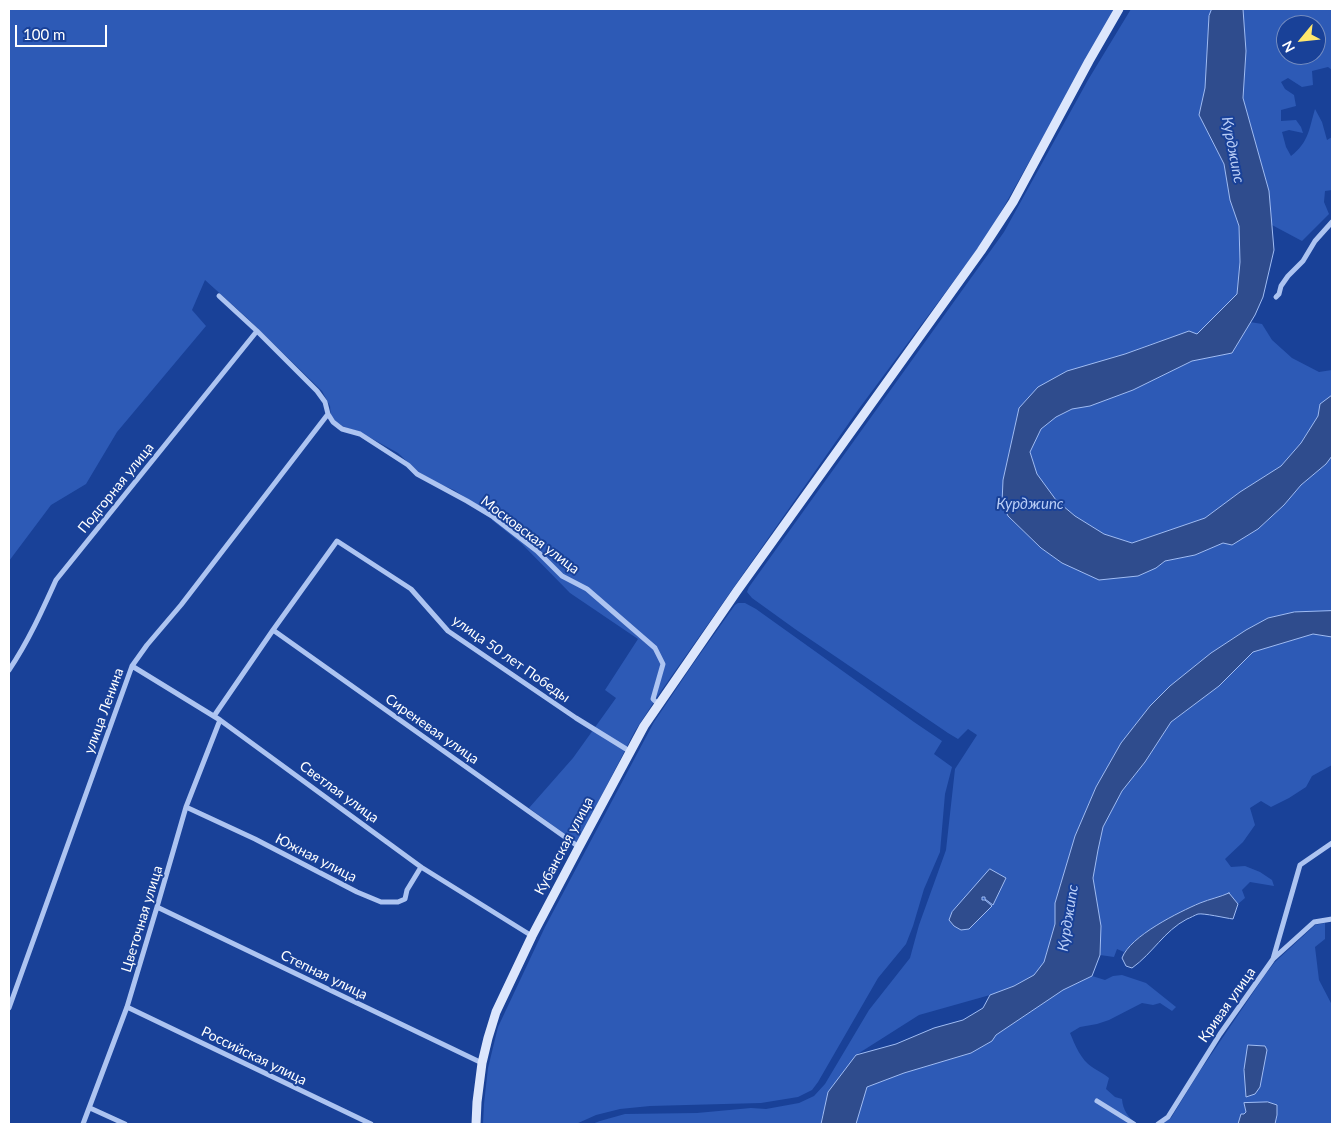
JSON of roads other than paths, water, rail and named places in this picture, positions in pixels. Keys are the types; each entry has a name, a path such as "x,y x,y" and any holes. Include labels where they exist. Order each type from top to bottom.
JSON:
{"main road":[{"name":"Кубанская улица","path":"476,1124 482,1063 496,1012 532,936 578,847 644,726 729,603 981,251 1013,202 1119,9"}],"street":[{"path":"1276,297 1284,281 1303,261 1315,241 1332,222"},
{"path":"219,296 317,391 325,402 328,414"},
{"name":"Подгорная улица","path":"9,670 46,604 56,580 257,331"},
{"name":"Московская улица","path":"328,414 333,422 342,429 360,434 408,465 417,474 492,516 537,552 562,576 587,589 654,648 659,656 663,664 653,699 659,705"},
{"name":"улица Ленина","path":"9,1008 132,666 328,414"},
{"name":"улица 50 лет Победы","path":"273,630 337,541 411,589 448,631 576,718 630,752"},
{"path":"214,716 273,630"},
{"name":"Сиреневая улица","path":"273,630 578,847"},
{"name":"Светлая улица","path":"132,666 220,720 421,867 532,936"},
{"name":"Цветочная улица","path":"83,1124 127,1007 186,807 220,720"},
{"name":"Южная улица","path":"186,807 255,839 357,892 381,902 398,902 405,899 421,867"},
{"path":"1273,959 1300,865 1332,843"},
{"name":"Степная улица","path":"157,907 482,1063"},
{"name":"Кривая улица","path":"1158,1124 1168,1117 1220,1034 1273,959 1314,922 1332,919"},
{"name":"Российская улица","path":"127,1007 371,1124"},
{"path":"1096,1101 1134,1124"},
{"path":"90,1108 125,1124"}],"water":[{"name":"Курджипс","path":"1212,9 1243,9 1246,51 1243,98 1269,191 1274,250 1263,297 1255,315 1232,353 1192,361 1133,390 1090,406 1072,409 1056,417 1041,429 1030,452 1037,474 1056,500 1075,516 1104,534 1132,543 1205,518 1240,492 1281,466 1301,443 1318,416 1320,404 1332,395 1332,456 1258,529 1232,545 1223,543 1195,555 1165,561 1156,568 1138,576 1099,580 1062,563 1041,548 1008,516 1002,503 1003,480 1019,408 1038,387 1067,371 1125,354 1189,331 1197,334 1237,294 1240,262 1239,226 1230,200 1224,164 1199,115 1205,88 1209,16"},
{"name":"Курджипс","path":"1332,611 1332,637 1313,634 1253,652 1219,686 1171,722 1145,762 1122,791 1103,827 1093,878 1101,926 1100,955 1092,976 1063,990 996,1035 992,1041 971,1053 904,1073 867,1087 856,1124 821,1124 828,1092 856,1055 896,1044 934,1028 963,1020 983,1008 990,995 1014,986 1034,975 1044,962 1055,924 1055,903 1075,836 1096,787 1121,743 1150,706 1170,686 1211,653 1268,618 1294,612"},
{"path":"990,869 1006,878 993,905 985,897 982,897 982,900 985,900 992,906 969,929 961,930 949,920 952,912"},
{"path":"1229,893 1238,904 1233,919 1197,914 1179,924 1132,968 1126,966 1122,958 1135,941 1145,933 1191,907"},
{"path":"1248,1045 1265,1046 1267,1050 1260,1087 1255,1094 1246,1097 1244,1070"},
{"path":"1268,1102 1277,1105 1275,1124 1238,1124 1241,1114 1246,1112 1244,1103"}]}
